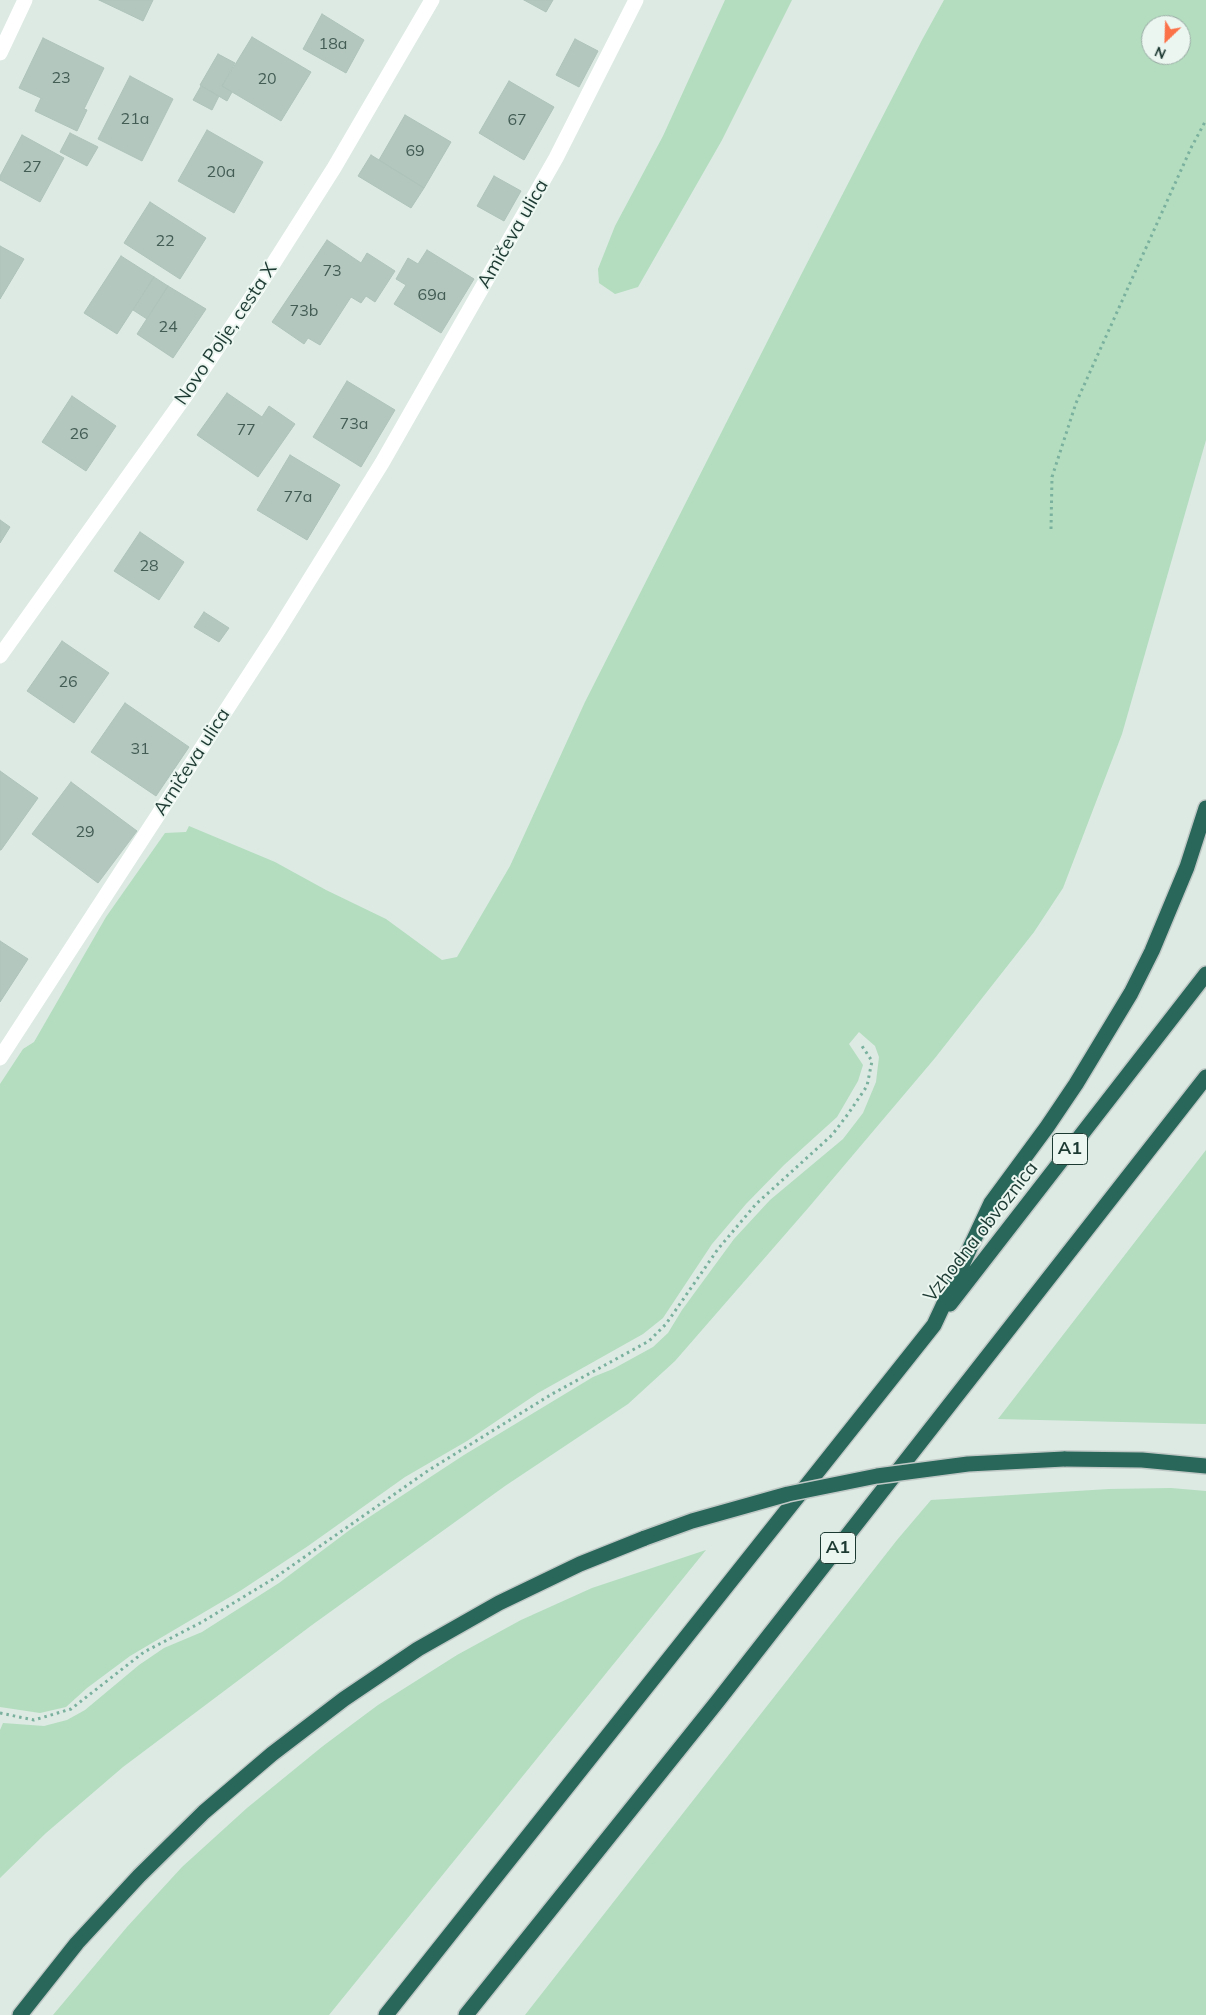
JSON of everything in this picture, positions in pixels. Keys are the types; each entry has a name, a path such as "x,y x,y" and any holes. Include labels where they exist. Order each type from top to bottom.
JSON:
{"highway":[{"path":"934,1325 991,1203 1076,1084 1131,993 1155,943 1187,867 1206,808"},
{"name":"Vzhodna obvoznica","path":"934,1325 1206,974"},
{"name":"A1","path":"466,2015 784,1617 1206,1077"},
{"name":"A1","path":"386,2015 934,1325"},
{"path":"20,2015 78,1943 139,1876 204,1812 272,1754 344,1700 418,1650 499,1603 580,1564 692,1521 788,1494 877,1476 968,1464 1064,1459 1142,1460 1206,1466"}],"street":[{"path":"0,53 25,0"},
{"name":"Novo Polje, cesta X","path":"0,656 147,452 261,283 334,168 432,0"},
{"name":"Amičeva ulica","path":"382,463 556,158 636,0"},
{"name":"Arničeva ulica","path":"0,1058 277,632 382,463"}],"path":[{"path":"1050,528 1052,477 1076,403 1191,148 1206,120"},
{"path":"0,1713 34,1720 72,1709 144,1652 202,1622 273,1579 429,1470 552,1394 649,1341 666,1324 718,1249 756,1204 832,1135 848,1114 867,1086 872,1061 860,1043"}],"green space":[{"path":"725,0 792,0 722,140 638,287 615,294 599,283 598,269 615,226 663,136"},
{"path":"944,0 1206,0 1206,440 1122,734 1063,888 1034,932 935,1058 675,1361 628,1404 505,1486 312,1625 123,1767 46,1833 0,1878 0,1730 3,1723 44,1726 67,1720 85,1710 139,1665 164,1648 202,1632 279,1583 351,1529 464,1455 593,1377 613,1369 653,1347 668,1333 682,1310 734,1239 770,1200 843,1139 863,1113 876,1082 879,1057 875,1046 859,1032 849,1044 863,1065 858,1081 837,1117 784,1165 746,1204 712,1244 663,1318 643,1334 538,1393 467,1441 405,1477 308,1546 240,1591 130,1656 87,1688 66,1707 40,1713 0,1707 0,1084 23,1049 34,1042 106,917 165,833 186,832 189,826 275,862 326,890 386,919 442,960 457,957 510,866 585,702 802,273"},
{"path":"1206,1150 1206,1424 998,1419"},
{"path":"1171,1488 1206,1491 1206,2015 525,2015 897,1540 931,1500 1109,1489"},
{"path":"706,1550 329,2015 53,2015 127,1927 182,1867 247,1808 323,1746 378,1705 457,1655 521,1620 592,1588"}],"building":[{"path":"99,0 153,0 143,21"},
{"path":"524,0 553,0 546,12"},
{"path":"322,14 364,40 346,73 303,49"},
{"path":"252,37 311,72 281,121 222,86"},
{"path":"43,38 104,68 84,109 87,110 77,131 35,111 41,98 19,88"},
{"path":"575,39 598,51 579,87 556,75"},
{"path":"218,54 235,63 222,86 232,92 227,101 200,85"},
{"path":"130,76 173,99 142,161 98,139"},
{"path":"509,81 554,107 524,160 479,133"},
{"path":"201,86 219,96 212,110 193,100"},
{"path":"405,115 451,142 424,188 379,160"},
{"path":"207,130 263,162 234,213 178,181"},
{"path":"70,133 98,147 87,166 60,152"},
{"path":"22,135 64,158 40,202 0,180 0,176"},
{"path":"371,155 424,188 411,208 358,176"},
{"path":"494,176 521,191 504,221 477,206"},
{"path":"150,202 206,238 180,279 124,243"},
{"path":"327,240 361,263 367,253 395,271 375,302 366,296 361,303 351,297 320,345 308,338 304,344 272,322"},
{"path":"0,246 24,259 0,299"},
{"path":"427,250 474,279 441,333 394,304 406,285 396,279 408,258 418,264"},
{"path":"121,256 154,277 117,334 84,313"},
{"path":"154,277 168,286 147,319 133,310"},
{"path":"168,286 206,309 173,358 137,334"},
{"path":"347,381 395,410 361,467 313,437"},
{"path":"227,393 262,417 269,406 295,424 258,477 197,435"},
{"path":"72,396 116,426 86,471 42,442"},
{"path":"290,455 340,485 307,540 257,510"},
{"path":"0,520 10,527 0,543"},
{"path":"140,532 184,562 159,600 114,571"},
{"path":"204,612 229,628 219,642 194,627"},
{"path":"62,641 109,673 74,723 27,691"},
{"path":"125,703 189,747 156,796 91,752"},
{"path":"0,771 38,798 1,850 0,850"},
{"path":"71,782 137,831 98,883 32,834"},
{"path":"0,941 28,959 0,1002"}]}
